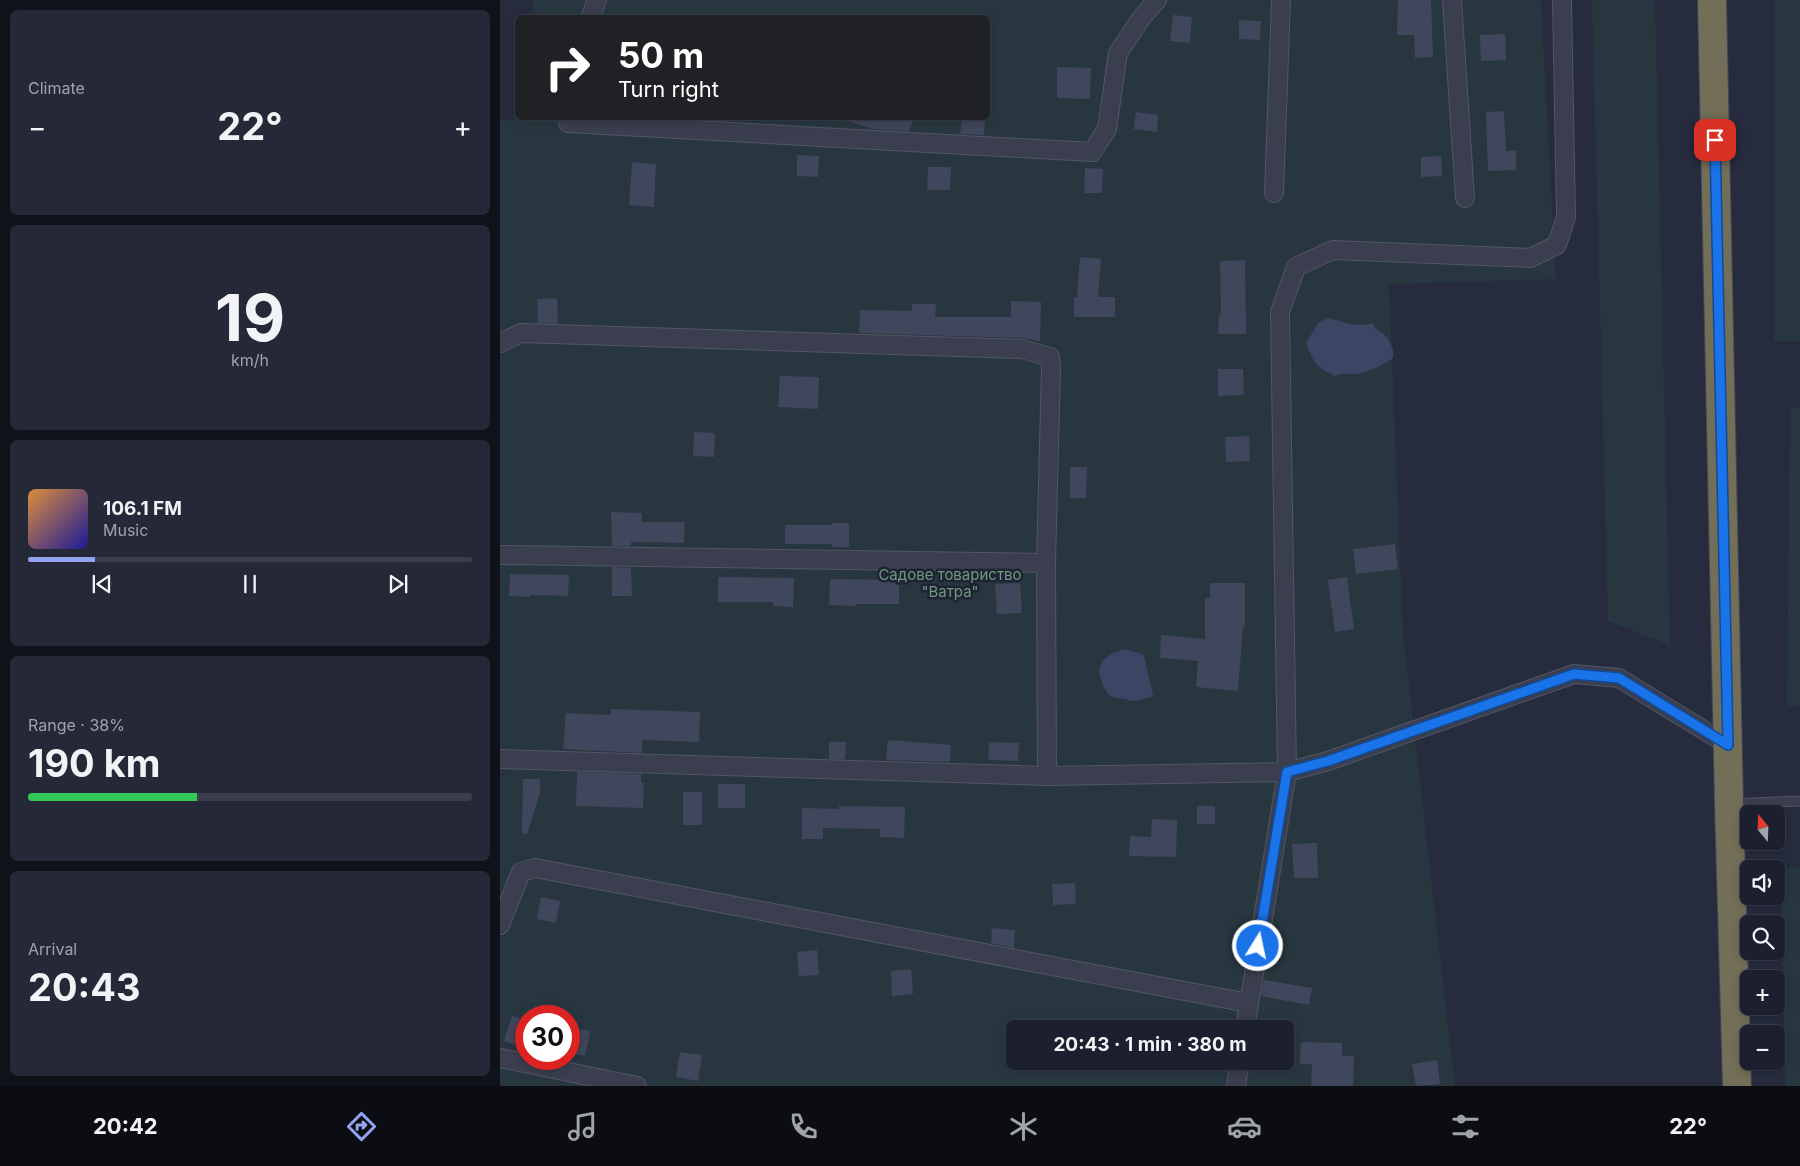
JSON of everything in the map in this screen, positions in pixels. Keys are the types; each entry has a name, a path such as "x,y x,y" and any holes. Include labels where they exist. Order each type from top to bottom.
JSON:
{"highway":[{"path":"1712,0 1728,804 1737,1086"}],"street":[{"path":"591,15 597,0"},
{"path":"568,120 568,123 1092,152 1107,129 1118,53 1156,0"},
{"path":"1274,193 1281,0"},
{"path":"1452,0 1465,198"},
{"path":"1246,1020 1287,772 1280,312 1296,267 1333,250 1530,258 1557,245 1566,217 1562,0"},
{"path":"500,343 521,333 1022,349 1050,357 1046,563 1047,776"},
{"path":"500,555 1046,563"},
{"path":"500,759 1047,776 1287,772 1328,761 1574,674 1619,678 1728,745"},
{"path":"500,925 522,872 535,868 1248,1003"},
{"path":"500,1058 637,1086"},
{"path":"1236,1086 1239,1070"}],"lane":[{"path":"1728,804 1800,801"}],"green space":[{"name":"Садове товариство \"Ватра\"","path":"534,0 1541,0 1556,279 1389,284 1403,633 1455,1086 500,1086 500,119 513,120 515,108 515,120 990,120 990,15 531,15"},
{"path":"1592,0 1655,0 1670,645 1608,621"},
{"path":"1774,0 1800,0 1800,341 1774,341"},
{"path":"1790,408 1800,408 1800,706 1787,706"},
{"path":"1800,867 1800,1086 1785,1086 1785,970 1783,970 1783,960 1785,960 1785,915 1782,915 1782,905 1785,905 1785,868"}],"water":[{"path":"1329,318 1356,325 1373,323 1375,328 1389,340 1393,349 1393,358 1375,368 1355,374 1334,376 1325,371 1315,362 1306,343 1319,322"},
{"path":"1125,649 1144,656 1153,696 1130,701 1111,696 1105,689 1100,675 1101,664 1108,657"}],"building":[{"path":"1398,0 1431,0 1433,57 1415,58 1414,35 1397,35"},
{"path":"1173,15 1192,17 1190,43 1170,41"},
{"path":"1239,20 1261,21 1260,40 1239,39"},
{"path":"1505,34 1506,60 1481,61 1480,35"},
{"path":"1057,67 1091,68 1090,99 1057,98"},
{"path":"1504,111 1506,151 1516,150 1516,170 1488,171 1486,112"},
{"path":"1136,112 1158,115 1157,132 1134,129"},
{"path":"913,120 909,131 873,129 848,121"},
{"path":"962,120 985,120 984,135 960,134"},
{"path":"797,155 819,156 818,177 797,176"},
{"path":"1441,156 1442,176 1421,177 1421,157"},
{"path":"632,162 656,164 654,207 629,205"},
{"path":"928,167 951,167 950,190 927,190"},
{"path":"1085,168 1103,169 1102,193 1084,193"},
{"path":"1080,257 1101,259 1098,297 1115,297 1115,317 1074,317 1074,297 1077,297"},
{"path":"1245,260 1246,334 1218,334 1219,315 1221,315 1220,261"},
{"path":"557,298 558,324 538,323 537,299"},
{"path":"1011,301 1041,302 1040,341 1022,338 859,333 860,310 912,311 912,304 936,304 935,317 1011,317"},
{"path":"1218,369 1243,369 1244,395 1218,396"},
{"path":"780,376 819,377 818,409 778,407"},
{"path":"694,432 715,433 714,457 693,456"},
{"path":"1249,436 1250,461 1226,462 1225,437"},
{"path":"1070,467 1087,467 1086,498 1070,498"},
{"path":"611,512 642,513 642,522 685,522 684,543 631,542 631,546 612,546"},
{"path":"832,523 849,523 849,547 832,547 832,544 785,544 785,525 832,525"},
{"path":"1395,544 1398,569 1356,574 1353,549"},
{"path":"612,567 631,568 632,596 612,596"},
{"path":"510,574 569,575 568,596 509,596"},
{"path":"718,577 794,578 793,607 773,606 773,602 718,602"},
{"path":"1347,577 1354,629 1335,632 1328,580"},
{"path":"830,579 899,580 899,604 829,605"},
{"path":"1020,583 1022,613 997,614 995,584"},
{"path":"1210,583 1245,583 1245,627 1243,627 1238,691 1196,687 1198,661 1160,658 1161,635 1205,639 1205,598 1210,598"},
{"path":"611,709 700,712 699,742 642,740 642,753 563,749 566,713 611,715"},
{"path":"888,740 951,745 950,762 886,760"},
{"path":"829,742 846,742 845,759 829,759"},
{"path":"989,742 1019,743 1018,761 988,760"},
{"path":"577,772 641,774 641,783 644,783 643,808 576,806"},
{"path":"523,779 540,779 540,793 527,834 522,833"},
{"path":"718,784 745,784 745,808 718,808"},
{"path":"683,792 702,792 702,825 683,825"},
{"path":"839,806 905,807 904,838 880,837 880,829 823,828 823,839 802,839 802,808 839,809"},
{"path":"1197,806 1215,806 1215,824 1197,824"},
{"path":"1152,819 1177,820 1176,857 1129,856 1130,836 1151,837"},
{"path":"1317,843 1318,878 1294,878 1292,844"},
{"path":"1075,883 1076,904 1053,905 1052,884"},
{"path":"541,897 560,901 556,923 537,919"},
{"path":"992,928 1015,930 1014,948 991,943"},
{"path":"817,950 819,975 799,976 797,952"},
{"path":"911,969 913,994 892,996 891,971"},
{"path":"1264,980 1312,988 1309,1005 1261,996"},
{"path":"512,1016 515,1017 515,1044 504,1041"},
{"path":"580,1029 590,1031 585,1056 580,1055"},
{"path":"1301,1042 1342,1043 1342,1056 1354,1056 1353,1086 1311,1086 1312,1064 1300,1064"},
{"path":"680,1052 702,1055 698,1081 676,1077"},
{"path":"1437,1060 1440,1084 1416,1086 1412,1064"}],"route":[{"path":"1258,946 1287,772 1328,761 1574,674 1619,678 1728,745 1715,140"}]}
